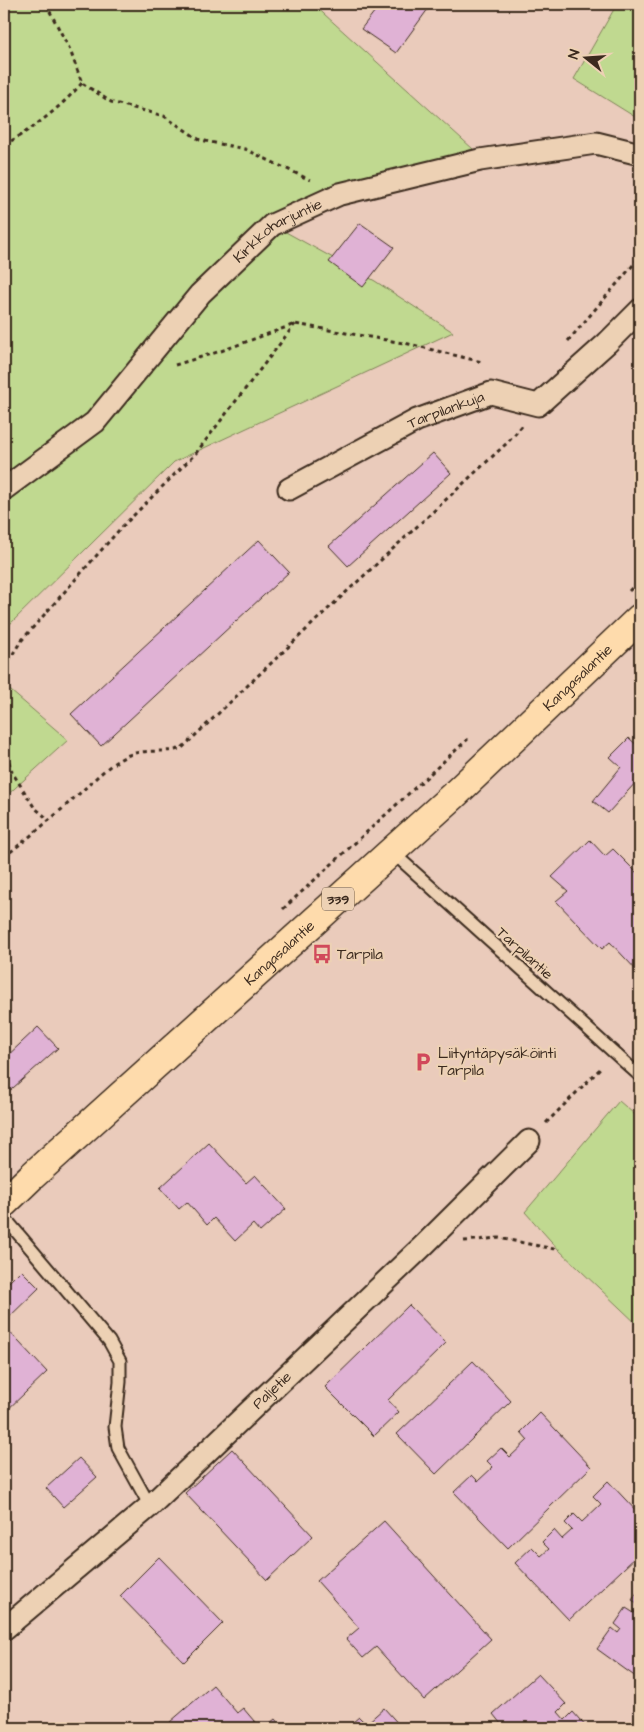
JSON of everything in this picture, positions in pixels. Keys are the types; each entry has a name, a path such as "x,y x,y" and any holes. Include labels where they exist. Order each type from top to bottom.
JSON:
{"main road":[{"name":"Kangasalantie","path":"4,1203 39,1169 454,796 640,618"}],"street":[{"name":"Kirkkoharjuntie","path":"4,489 95,422 200,294 272,225 340,194 480,160 596,143 640,154"},
{"path":"538,405 607,343 640,310"},
{"name":"Tarpilankuja","path":"288,489 417,420 491,393 538,405"},
{"name":"Paljetie","path":"4,1629 150,1506 424,1245 529,1140"}],"lane":[{"name":"Tarpilantie","path":"391,851 640,1076"},
{"path":"4,1216 109,1341 120,1361 120,1382 115,1427 118,1448 150,1506"}],"path":[{"path":"46,4 70,50 82,83 111,102 164,116 200,140 245,149 340,194"},
{"path":"4,145 64,103 82,83"},
{"path":"4,668 21,641 113,536 196,453 295,324"},
{"path":"131,378 221,351 295,324 409,344 482,362"},
{"path":"4,858 116,762 131,754 157,750 174,751 182,748 507,443 538,405"},
{"path":"4,750 12,772 34,807 49,820"},
{"path":"529,1140 614,1054"},
{"path":"424,1245 498,1238 559,1250"}],"green space":[{"path":"4,4 313,4 473,149 340,194 273,225 375,281 453,332 174,462 4,630"},
{"path":"617,4 640,4 640,120 574,79"},
{"path":"4,685 68,740 4,798"},
{"path":"619,1101 640,1119 640,1327 559,1250 525,1212"}],"building":[{"path":"364,4 421,4 428,9 396,53 361,29 375,11"},
{"path":"360,223 394,247 363,287 329,262"},
{"path":"433,453 451,473 348,566 329,546"},
{"path":"259,540 289,572 101,746 71,714"},
{"path":"629,738 640,748 640,783 637,781 608,813 593,801 621,767 610,757"},
{"path":"590,840 605,856 613,849 640,876 640,974 610,942 602,949 556,901 568,891 552,877"},
{"path":"38,1027 58,1048 4,1096 4,1059"},
{"path":"209,1143 246,1183 255,1175 286,1209 260,1232 253,1224 235,1241 214,1218 207,1225 187,1202 179,1209 160,1188"},
{"path":"21,1270 39,1288 4,1322 4,1287"},
{"path":"409,1305 446,1343 388,1400 399,1412 374,1436 325,1387"},
{"path":"4,1326 47,1372 4,1413"},
{"path":"473,1361 511,1401 436,1474 397,1434"},
{"path":"540,1413 591,1467 508,1548 454,1492 472,1475 478,1481 493,1467 487,1461 501,1448 510,1457 528,1440 521,1432"},
{"path":"232,1449 313,1536 267,1580 185,1493"},
{"path":"79,1458 97,1477 63,1507 46,1488"},
{"path":"608,1481 640,1515 640,1553 569,1620 515,1563 532,1547 541,1556 549,1549 542,1542 554,1530 562,1539 572,1530 565,1523 574,1514 582,1522 601,1504 593,1496"},
{"path":"384,1521 491,1639 424,1700 376,1647 363,1658 346,1639 359,1628 317,1581"},
{"path":"159,1557 223,1623 184,1662 120,1596"},
{"path":"640,1589 640,1680 597,1649 612,1628 618,1633 621,1629 615,1624 626,1608 634,1613 639,1605 632,1600"},
{"path":"538,1674 566,1704 558,1712 565,1720 573,1712 587,1728 496,1728 501,1724 493,1714"},
{"path":"213,1685 237,1713 243,1708 260,1728 176,1728 170,1722"},
{"path":"384,1708 402,1728 346,1728 359,1717 366,1724"},
{"path":"275,1719 283,1728 264,1728"}],"place":[{"name":"Tarpila","path":"322,954"},
{"name":"Liityntäpysäköinti Tarpila","path":"423,1062"}]}
